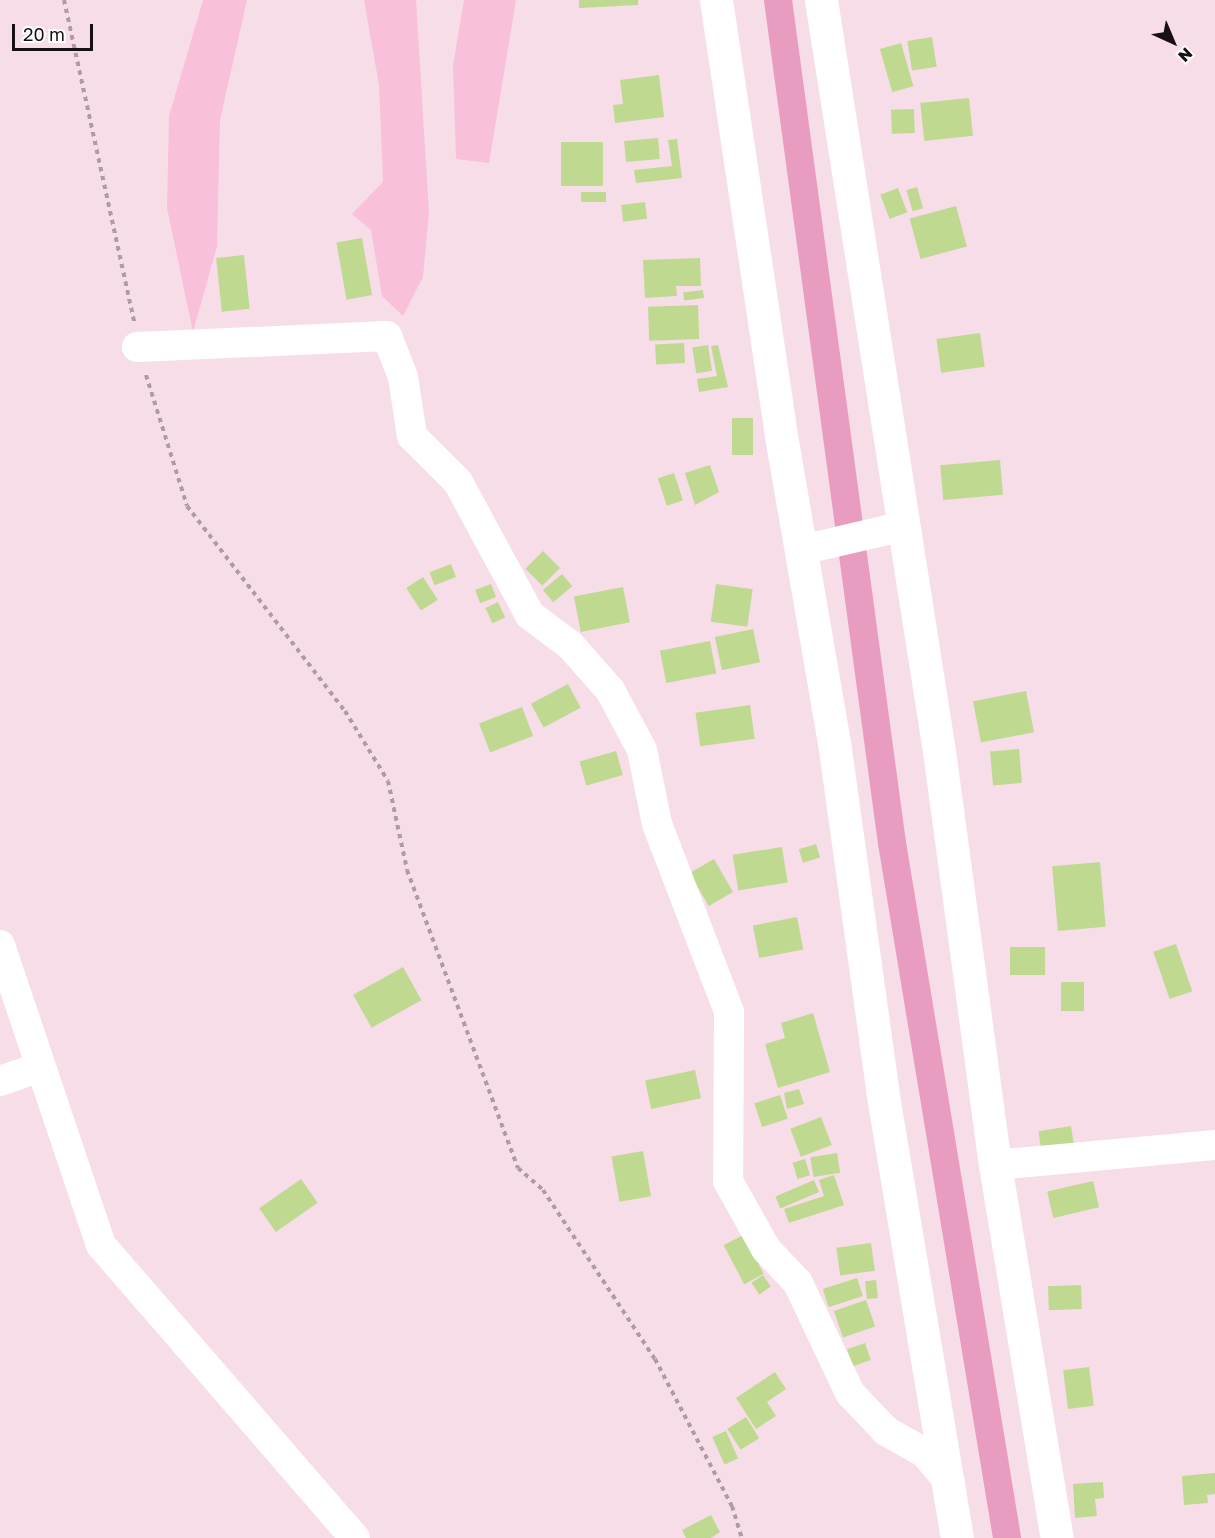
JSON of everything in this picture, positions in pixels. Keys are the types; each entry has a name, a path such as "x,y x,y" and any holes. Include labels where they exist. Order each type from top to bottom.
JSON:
{"main road":[{"path":"716,0 815,546 834,742 882,1090 950,1484 957,1538"},
{"path":"821,0 905,526 995,1165 1057,1538"}],"street":[{"path":"138,347 387,336 403,377 412,436 458,482 530,615 570,645 610,690 642,750 657,824 729,1012 728,1180 766,1249 798,1283 850,1393 886,1431 926,1452 950,1484"},
{"path":"815,546 905,526"},
{"path":"0,945 101,1245 355,1538"},
{"path":"0,1081 40,1067"},
{"path":"995,1165 1215,1145"}],"path":[{"path":"64,0 98,172 123,255 138,347 188,506 345,711 388,781 408,870 518,1168 543,1190 656,1359 732,1506 742,1538"}],"shaded area":[{"path":"203,0 247,0 220,120 217,246 193,332 167,208 169,116"},
{"path":"364,0 416,0 429,213 423,277 403,316 382,296 371,230 352,214 383,182 379,85"},
{"path":"464,0 516,0 489,163 456,159 453,66"}],"building":[{"path":"579,0 638,0 638,5 579,8"},
{"path":"932,37 937,67 912,71 907,41"},
{"path":"901,43 913,86 892,92 880,49"},
{"path":"659,75 664,117 615,123 613,105 623,104 620,80"},
{"path":"969,98 973,136 924,141 920,103"},
{"path":"914,109 915,133 892,134 891,110"},
{"path":"658,138 660,159 626,162 624,141"},
{"path":"677,139 682,178 636,183 634,170 672,166 668,140"},
{"path":"561,142 603,142 603,186 561,186"},
{"path":"917,187 923,208 912,211 906,190"},
{"path":"898,188 907,212 890,219 880,195"},
{"path":"581,192 606,192 606,202 581,202"},
{"path":"645,202 647,219 623,222 621,205"},
{"path":"956,206 967,247 921,259 910,218"},
{"path":"362,238 372,295 346,300 336,243"},
{"path":"244,255 250,309 222,312 216,258"},
{"path":"700,258 701,286 676,286 677,296 645,298 643,260"},
{"path":"703,290 704,298 684,300 683,292"},
{"path":"698,305 699,339 649,341 648,307"},
{"path":"980,333 985,367 941,373 936,339"},
{"path":"684,343 685,363 656,364 655,345"},
{"path":"708,345 712,371 696,373 692,348"},
{"path":"718,345 728,387 699,392 697,379 717,376 711,346"},
{"path":"732,418 753,418 753,455 732,455"},
{"path":"1000,460 1003,495 943,500 940,465"},
{"path":"710,465 719,492 695,505 685,473"},
{"path":"674,473 683,501 667,506 658,478"},
{"path":"543,551 560,568 542,586 525,569"},
{"path":"451,564 456,577 435,585 430,572"},
{"path":"562,574 572,586 553,602 543,590"},
{"path":"423,577 438,600 421,611 406,588"},
{"path":"491,584 496,597 480,603 475,590"},
{"path":"716,584 753,589 747,627 711,622"},
{"path":"623,587 630,622 581,632 574,597"},
{"path":"498,602 505,617 492,623 485,608"},
{"path":"753,629 760,662 722,670 715,637"},
{"path":"710,641 716,673 666,683 660,651"},
{"path":"568,684 581,708 544,728 531,704"},
{"path":"1026,691 1034,732 981,743 973,701"},
{"path":"750,705 755,739 700,746 696,713"},
{"path":"522,707 533,736 490,752 479,723"},
{"path":"1019,749 1022,783 993,785 990,752"},
{"path":"616,751 623,775 586,786 579,761"},
{"path":"816,844 820,857 803,863 799,849"},
{"path":"782,847 788,883 738,890 733,855"},
{"path":"714,859 733,892 709,906 690,873"},
{"path":"1100,862 1106,927 1058,931 1052,866"},
{"path":"797,917 803,949 759,958 753,926"},
{"path":"1176,944 1192,991 1170,999 1153,952"},
{"path":"1010,947 1045,947 1045,975 1010,975"},
{"path":"403,967 421,1000 372,1028 353,995"},
{"path":"1061,982 1084,982 1084,1011 1061,1011"},
{"path":"813,1013 830,1072 778,1088 765,1044 785,1038 781,1023"},
{"path":"695,1070 701,1098 651,1109 645,1081"},
{"path":"799,1089 804,1104 787,1109 784,1093"},
{"path":"780,1095 788,1119 762,1127 754,1103"},
{"path":"821,1117 832,1145 801,1157 790,1129"},
{"path":"1071,1126 1074,1145 1041,1150 1038,1131"},
{"path":"643,1151 651,1196 619,1202 611,1157"},
{"path":"837,1153 840,1173 813,1177 810,1157"},
{"path":"805,1159 810,1175 798,1179 793,1163"},
{"path":"834,1175 844,1205 789,1223 784,1209 824,1196 819,1180"},
{"path":"301,1179 318,1203 276,1232 259,1208"},
{"path":"814,1180 819,1192 780,1208 775,1196"},
{"path":"1093,1181 1099,1207 1053,1218 1047,1192"},
{"path":"743,1235 764,1274 744,1284 724,1245"},
{"path":"871,1243 875,1271 840,1276 836,1248"},
{"path":"763,1275 771,1287 759,1294 751,1283"},
{"path":"857,1278 863,1296 829,1307 823,1289"},
{"path":"876,1280 878,1298 867,1299 865,1281"},
{"path":"1081,1285 1082,1309 1049,1310 1048,1286"},
{"path":"866,1300 875,1326 843,1338 834,1311"},
{"path":"865,1343 871,1360 853,1366 847,1349"},
{"path":"1089,1367 1094,1406 1068,1409 1063,1370"},
{"path":"775,1372 786,1389 767,1402 776,1416 756,1429 736,1398"},
{"path":"746,1417 759,1438 741,1450 727,1429"},
{"path":"726,1431 738,1458 724,1465 712,1437"},
{"path":"1215,1473 1215,1494 1207,1495 1208,1503 1184,1505 1182,1476"},
{"path":"1103,1482 1104,1498 1095,1499 1097,1516 1075,1518 1073,1484"},
{"path":"711,1515 720,1532 711,1538 686,1538 682,1530"}],"waterway":[{"path":"778,0 892,843 1007,1538"}]}
